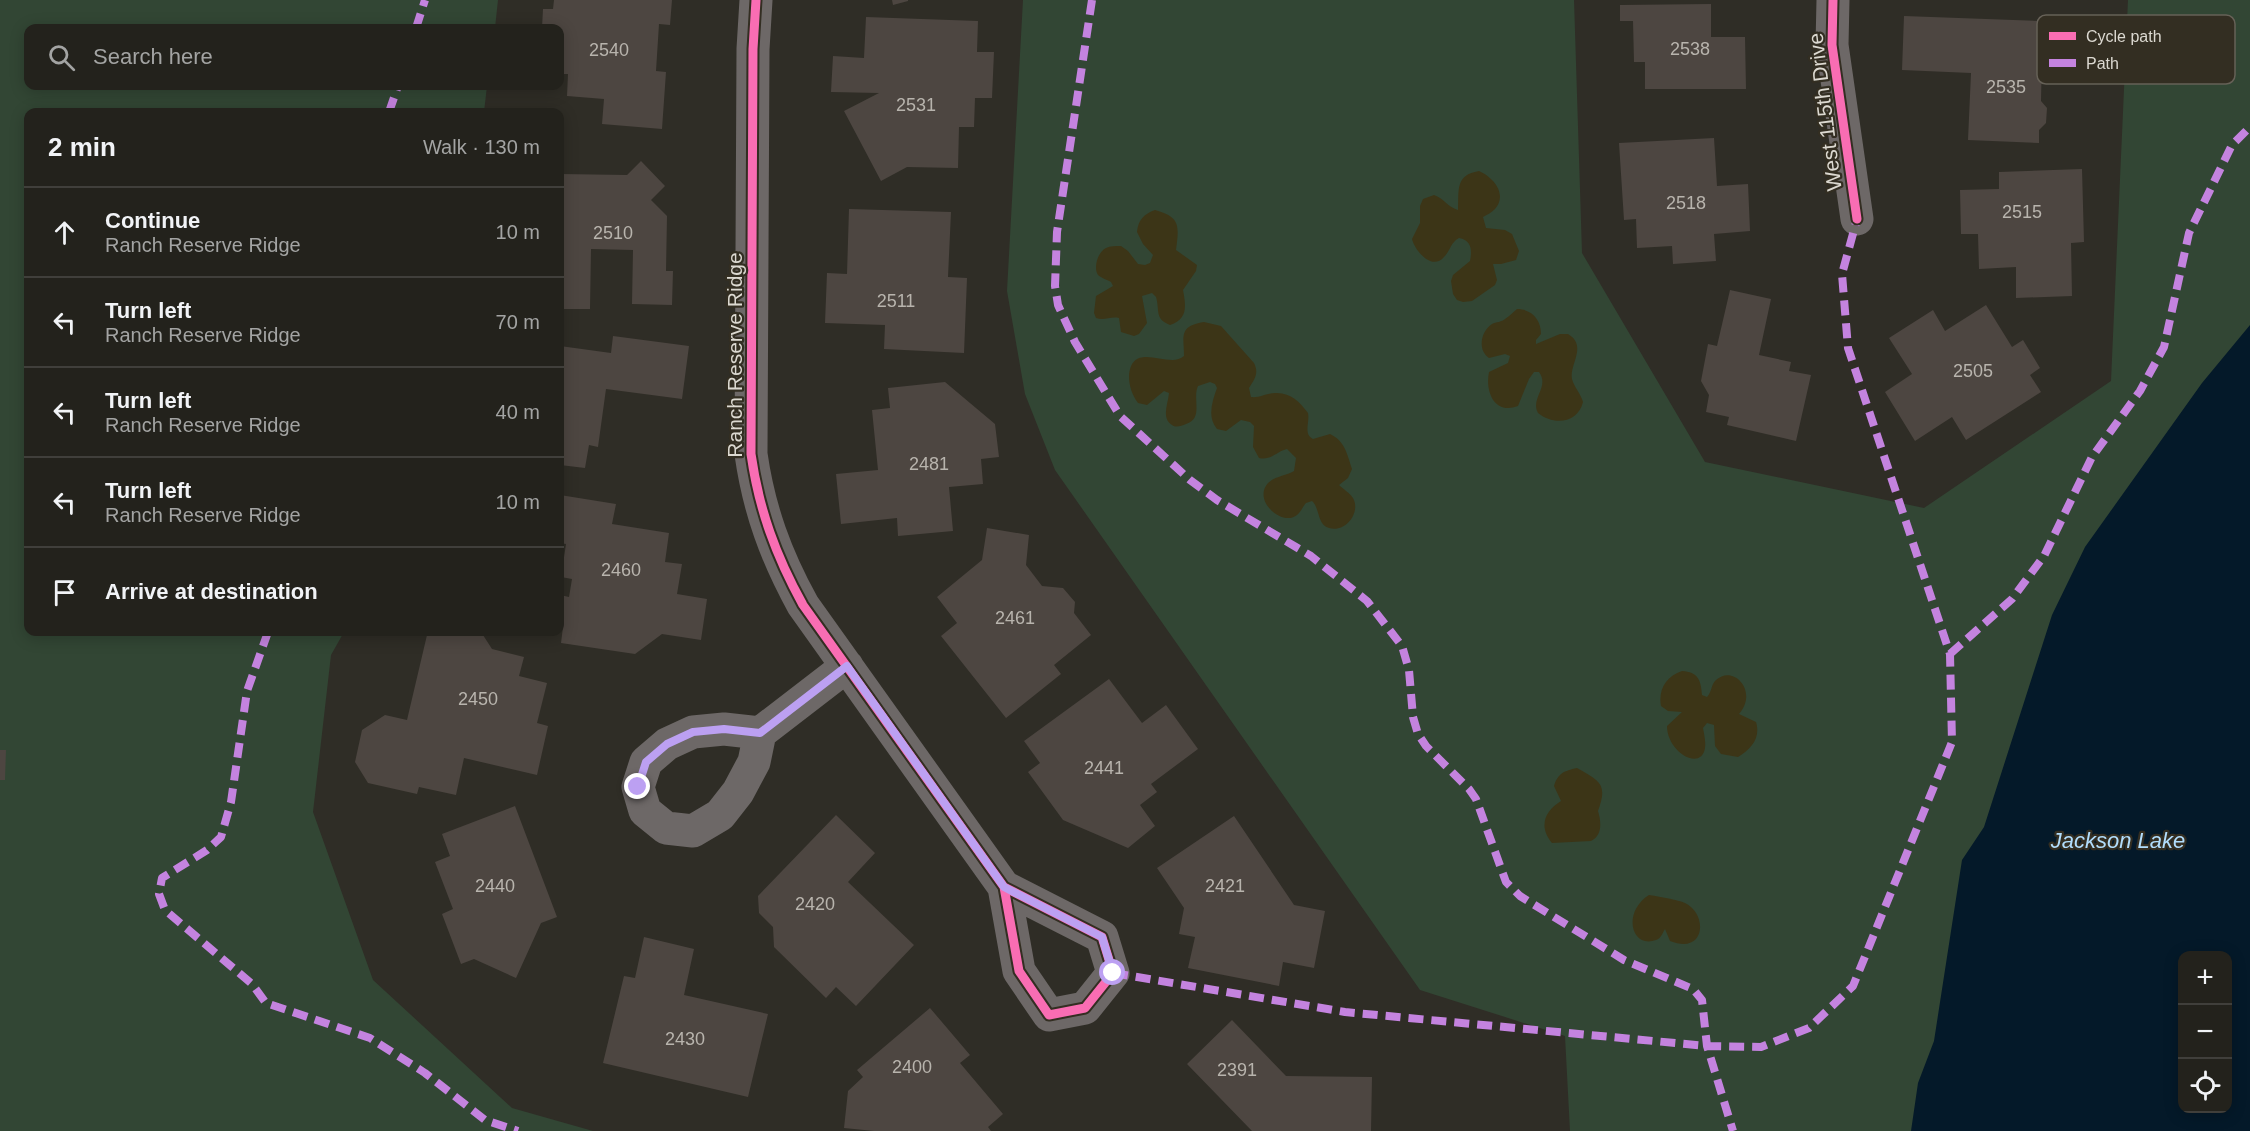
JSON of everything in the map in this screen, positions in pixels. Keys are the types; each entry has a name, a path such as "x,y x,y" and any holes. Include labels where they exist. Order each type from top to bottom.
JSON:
{"street":[{"name":"Ranch Reserve Ridge","path":"756,0 753,49 753,466 761,507 784,570 803,605 1004,887"},
{"name":"West 115th Drive","path":"1833,0 1832,45 1857,219"},
{"path":"760,733 847,666"}],"green space":[{"path":"0,0 498,0 495,24 24,24 24,90 487,90 484,108 24,108 24,636 342,636 331,655 313,812 373,980 512,1108 593,1131 0,1131"},
{"path":"1023,0 1574,0 1582,253 1705,462 1924,508 2111,381 2124,84 2235,84 2235,15 2127,15 2128,0 2250,0 2250,1131 1570,1131 1565,1036 1420,990 1055,470 1025,394 1007,291"}],"sand":[{"path":"1479,171 1494,182 1500,198 1495,209 1483,217 1486,228 1505,230 1512,234 1519,251 1516,260 1493,264 1497,280 1495,285 1472,301 1463,302 1457,300 1453,294 1451,281 1453,275 1470,261 1469,244 1459,238 1444,257 1434,262 1420,254 1412,239 1420,223 1420,206 1423,199 1434,195 1458,210 1462,180 1471,173"},
{"path":"1155,210 1174,219 1178,229 1176,250 1197,265 1196,271 1183,290 1185,301 1183,316 1170,325 1165,323 1158,314 1156,297 1152,293 1142,296 1147,323 1139,334 1134,336 1121,332 1119,318 1096,318 1094,313 1096,296 1113,286 1111,282 1098,275 1096,264 1103,250 1117,246 1128,251 1138,264 1150,263 1153,255 1143,244 1137,232 1142,218"},
{"path":"1517,309 1535,316 1541,329 1536,344 1560,334 1568,334 1577,344 1572,379 1583,402 1571,418 1551,420 1538,413 1536,402 1542,383 1539,372 1534,372 1529,379 1518,406 1503,407 1493,400 1488,387 1489,372 1508,363 1510,356 1505,354 1489,358 1483,350 1483,336 1488,327 1504,320"},
{"path":"1204,322 1221,326 1254,363 1256,373 1249,388 1251,397 1275,393 1290,396 1308,413 1310,437 1313,439 1330,434 1342,444 1352,469 1348,478 1339,485 1352,496 1355,504 1353,515 1346,524 1335,529 1322,524 1312,501 1306,503 1298,514 1291,518 1284,518 1271,510 1266,504 1264,490 1268,483 1277,477 1294,471 1296,458 1287,449 1267,458 1259,458 1253,447 1254,426 1250,422 1241,420 1226,431 1217,429 1211,414 1217,388 1215,384 1210,382 1198,386 1195,417 1177,427 1167,419 1169,393 1164,391 1147,405 1138,403 1130,383 1132,365 1137,359 1144,357 1170,360 1184,356 1184,333 1190,326"},
{"path":"1682,671 1692,673 1698,678 1702,695 1707,697 1714,682 1723,676 1730,675 1741,682 1746,697 1739,714 1756,722 1757,728 1754,742 1743,754 1738,757 1721,754 1715,746 1714,725 1707,723 1703,728 1705,748 1702,755 1697,758 1684,756 1672,744 1667,726 1682,712 1668,711 1661,706 1660,700 1664,684 1676,673"},
{"path":"1577,768 1596,780 1602,789 1598,811 1600,823 1598,835 1591,841 1552,843 1544,825 1547,814 1561,801 1554,786 1562,773"},
{"path":"1649,895 1682,902 1692,908 1700,924 1697,938 1691,943 1682,944 1670,941 1665,929 1658,939 1647,941 1641,939 1633,927 1633,919 1635,910"}],"water":[{"name":"Jackson Lake","path":"2250,325 2250,1131 1911,1131 1918,1083 1934,1041 1962,860 1984,827 2052,615 2085,547 2202,383"}],"building":[{"path":"554,0 672,0 670,25 659,24 656,71 666,72 662,129 602,124 604,99 567,96 568,74 564,74 564,24 542,24 543,9 553,9"},
{"path":"892,0 908,0 908,1 893,5"},
{"path":"1711,4 1711,37 1745,37 1746,89 1645,89 1645,62 1634,62 1633,21 1620,21 1620,5"},
{"path":"1904,16 2037,21 2037,84 2041,84 2041,101 2047,108 2046,123 2039,130 2039,143 1968,140 1971,73 1902,70"},
{"path":"866,17 978,21 977,52 994,52 992,98 975,98 974,127 959,127 958,168 907,167 881,181 844,111 879,93 831,92 833,56 864,58"},
{"path":"1714,138 1717,186 1748,184 1750,231 1714,234 1716,261 1673,264 1672,246 1637,248 1636,219 1624,220 1619,143"},
{"path":"641,161 665,186 651,200 667,216 666,271 673,271 672,305 632,304 633,250 591,249 590,309 564,309 564,174 627,175"},
{"path":"2082,169 2084,242 2071,243 2072,296 2016,298 2016,267 1979,269 1978,234 1961,234 1960,190 1999,189 1999,172"},
{"path":"849,209 951,212 948,277 967,278 964,353 884,349 885,325 825,323 827,273 847,274"},
{"path":"1730,290 1771,299 1759,355 1791,362 1789,371 1811,375 1796,441 1727,425 1729,417 1706,412 1709,395 1701,381 1708,344 1717,346"},
{"path":"1986,305 2012,347 2023,340 2040,368 2030,375 2041,392 1966,440 1952,417 1915,441 1885,392 1912,374 1889,338 1933,310 1945,331"},
{"path":"613,336 689,346 682,399 606,389 598,447 589,445 585,468 564,465 564,347 611,353"},
{"path":"945,382 995,424 999,457 981,459 983,484 949,487 953,531 898,536 897,518 841,524 836,474 878,470 872,410 890,408 888,388"},
{"path":"564,496 616,504 612,524 669,533 665,562 682,564 677,594 707,599 701,640 662,634 635,654 561,643 562,636 564,636 564,596 569,597 572,579 564,578 566,544 564,544"},
{"path":"987,528 1029,535 1026,565 1042,586 1063,588 1075,602 1074,613 1091,635 1054,665 1061,674 1006,718 941,636 957,623 937,597 982,560"},
{"path":"427,636 484,636 492,649 524,657 519,676 547,683 537,723 548,726 537,775 464,758 456,795 419,787 417,794 368,783 355,762 362,730 385,715 407,720"},
{"path":"1109,679 1142,723 1166,705 1198,749 1151,784 1157,792 1140,805 1155,826 1128,848 1063,820 1028,772 1040,763 1024,741"},
{"path":"0,750 6,750 5,780 0,780"},
{"path":"515,806 557,917 541,923 516,978 474,959 461,964 442,914 453,909 435,862 450,856 442,834"},
{"path":"836,815 875,853 848,882 914,945 856,1006 836,987 826,998 774,947 773,927 759,913 758,896"},
{"path":"1234,816 1294,905 1325,911 1314,968 1283,962 1279,986 1188,968 1195,937 1179,934 1184,908 1157,868"},
{"path":"644,937 694,949 684,995 768,1014 748,1097 603,1063 624,976 635,978"},
{"path":"930,1008 970,1055 960,1063 1003,1114 988,1127 991,1131 874,1131 844,1128 848,1091 863,1077 857,1070"},
{"path":"1232,1020 1286,1076 1372,1077 1371,1131 1252,1131 1187,1064"}],"marked path":[{"path":"417,24 425,0"},
{"path":"1092,0 1057,232 1055,286 1058,305 1075,342 1120,416 1190,480 1217,500 1311,556 1367,601 1402,646 1409,670 1413,717 1418,734 1426,746 1476,799 1506,882 1520,896 1624,960 1693,989 1702,1000 1707,1046 1733,1131"},
{"path":"390,108 397,90"},
{"path":"1950,654 2012,599 2044,556 2092,457 2140,391 2164,347 2189,233 2232,145 2250,127"},
{"path":"1113,973 1345,1012 1707,1046 1761,1047 1809,1028 1853,986 1952,742 1950,654 1848,348 1842,274 1857,219"},
{"path":"267,636 247,691 231,802 221,837 207,850 162,878 159,894 165,910 252,984 266,1003 370,1038 425,1073 485,1120 518,1131"}],"cycle path":[{"path":"756,0 753,49 751,454 754,475 770,532 803,605 1004,887 1019,971 1049,1015 1085,1008 1113,973 1102,937 1004,887"},
{"path":"1833,0 1832,45 1857,219"}],"route":[{"path":"638,787 646,762 667,744 693,732 724,729 760,733 847,666 1004,887 1102,937 1113,973"}]}
